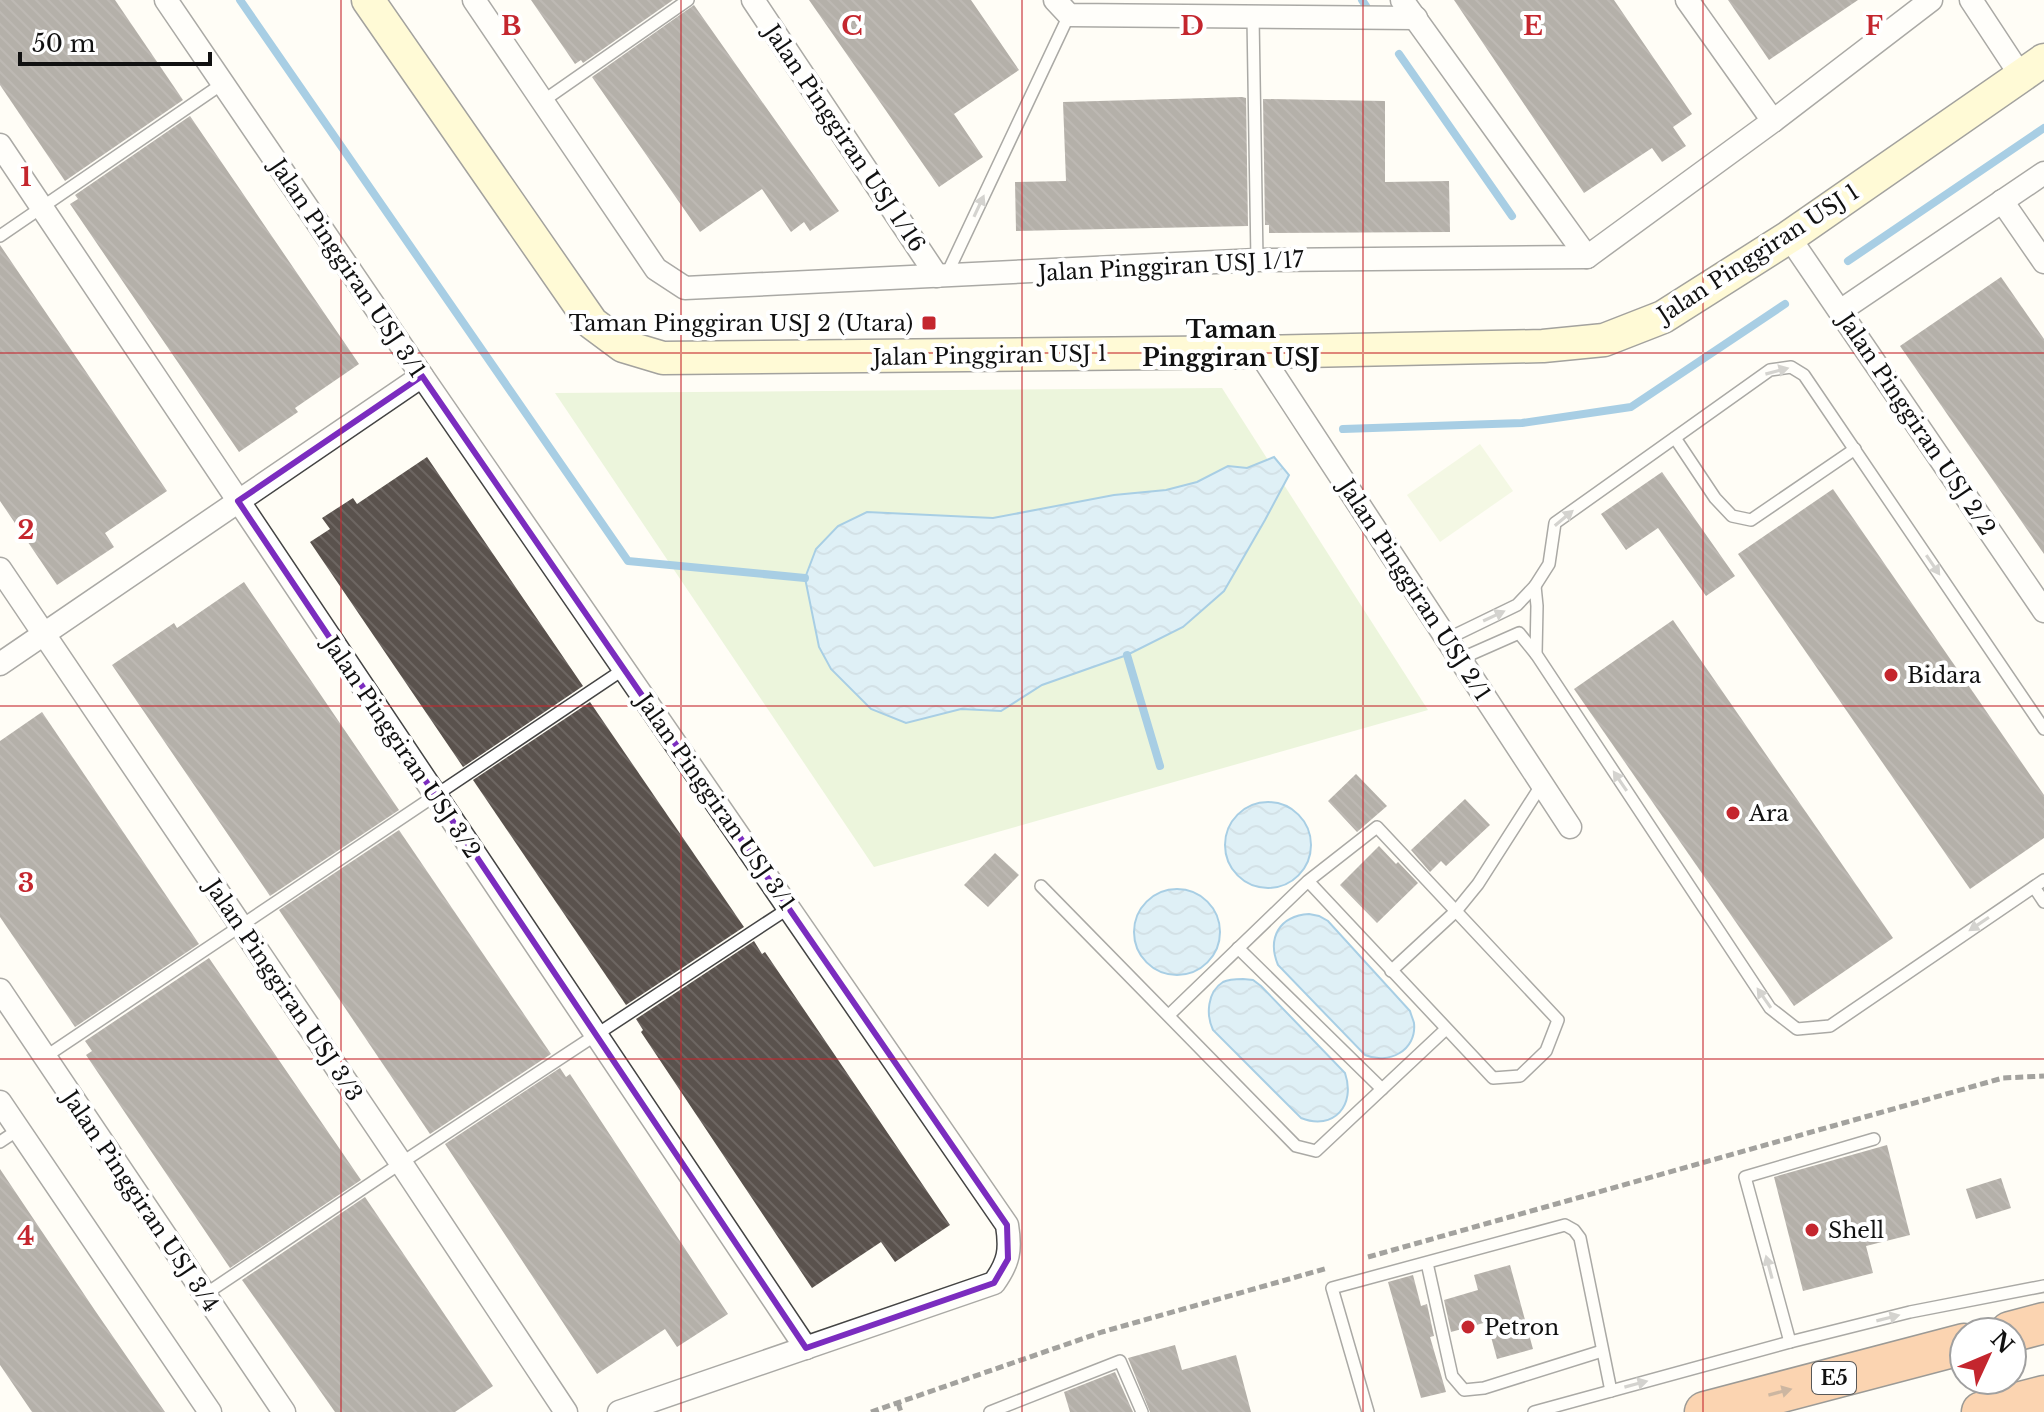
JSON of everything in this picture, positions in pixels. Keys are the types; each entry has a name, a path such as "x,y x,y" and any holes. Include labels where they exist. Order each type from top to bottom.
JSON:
{"highway":[{"name":"E5","path":"1705,1412 1948,1348"},
{"path":"1982,1412 2044,1396"}],"street":[{"name":"Jalan Pinggiran USJ 3/1","path":"166,0 1007,1225 1010,1241 1008,1259 994,1283 619,1412"},
{"name":"Jalan Pinggiran USJ 1","path":"368,0 592,323 623,346 663,358 1259,352 1543,346 1604,340 1663,317 1789,237 2033,68"},
{"name":"Jalan Pinggiran USJ 1/17","path":"474,0 656,269 685,288 1257,260 1587,257"},
{"name":"Jalan Pinggiran USJ 1/16","path":"753,0 941,276"},
{"path":"1402,0 1587,257 1931,0"},
{"path":"1687,0 1773,121"},
{"path":"1971,0 2033,68"},
{"path":"1062,8 1253,17 1416,18"},
{"name":"Jalan Pinggiran USJ 3/2","path":"0,145 806,1348"},
{"path":"1840,311 2044,173"},
{"path":"2002,201 2044,262"},
{"name":"Jalan Pinggiran USJ 2/2","path":"1789,237 2044,611"},
{"name":"Jalan Pinggiran USJ 2/1","path":"1259,352 1570,827"},
{"path":"0,664 422,376"},
{"name":"Jalan Pinggiran USJ 3/3","path":"0,569 566,1412"},
{"name":"Jalan Pinggiran USJ 3/4","path":"0,990 284,1412"},
{"path":"0,1102 9,1136 210,1412"}],"lane":[{"path":"543,101 688,0"},
{"path":"941,276 1062,8"},
{"path":"1253,17 1257,260"},
{"path":"0,236 222,84"},
{"path":"1447,639 1517,605 1535,586 1549,564 1555,523 1770,370 1791,367 1804,375 2044,729"},
{"path":"1675,438 1715,498 1732,516 1751,520 1855,449"},
{"path":"1535,586 1536,654"},
{"path":"1460,659 1519,633 1536,654 1770,1008 1797,1029 1830,1026 2039,883 2044,902"},
{"path":"45,1057 624,669"},
{"path":"1391,971 1456,911 1478,884 1542,784"},
{"path":"1169,1015 1308,881 1377,827 1558,1020 1546,1051 1520,1076 1493,1078 1308,881"},
{"path":"1041,886 1296,1146 1316,1151 1446,1029"},
{"path":"204,1295 789,908"},
{"path":"1238,948 1382,1089"},
{"path":"1790,1342 1745,1177 1874,1139"},
{"path":"1368,1412 1332,1288 1565,1225 1580,1238 1611,1391"},
{"path":"1427,1263 1452,1376 1464,1390 1484,1388 1602,1351"},
{"path":"1534,1412 1910,1312 2044,1286"},
{"path":"990,1412 1120,1361 1142,1412"}],"path":[{"path":"898,1403 901,1412"}],"highlighted area":[{"path":"422,376 1007,1225 1008,1259 994,1283 806,1348 238,501"}],"green space":[{"path":"1222,388 1428,710 874,867 555,393"},
{"path":"1480,444 1513,491 1440,542 1407,495"}],"water":[{"path":"1274,457 1289,475 1224,591 1183,627 1127,655 1042,685 1001,711 961,709 906,723 871,709 831,669 819,647 805,578 816,549 838,526 867,512 993,518 1114,495 1166,490 1197,482 1228,466 1247,468"},
{"path":"1268,802 1292,809 1304,821 1311,845 1304,869 1292,881 1268,888 1244,881 1232,869 1225,845 1232,821 1244,809"},
{"path":"1177,889 1201,896 1213,908 1220,932 1213,956 1201,968 1177,975 1153,968 1141,956 1134,932 1141,908 1153,896"},
{"path":"1309,914 1328,921 1410,1011 1414,1033 1406,1048 1399,1053 1383,1058 1365,1055 1278,965 1274,946 1278,930 1290,919"},
{"path":"1253,980 1261,986 1345,1073 1348,1085 1345,1105 1332,1118 1313,1121 1301,1118 1213,1030 1209,1011 1214,992 1223,982"}],"building":[{"path":"0,0 115,0 183,100 65,181 0,85"},
{"path":"531,0 673,0 583,63 581,60 575,64"},
{"path":"809,0 971,0 1019,70 954,114 983,157 939,187"},
{"path":"1454,0 1614,0 1692,114 1673,127 1686,146 1662,162 1652,148 1584,193"},
{"path":"1728,0 1858,0 1769,60"},
{"path":"694,5 839,211 810,231 804,222 791,232 762,189 700,232 592,77"},
{"path":"1246,98 1248,226 1016,231 1015,182 1066,181 1063,102"},
{"path":"1263,99 1385,101 1385,182 1449,181 1450,232 1269,233 1269,225 1265,225"},
{"path":"190,116 359,364 295,408 298,412 239,452 70,204 78,199 75,195"},
{"path":"0,245 167,491 105,533 114,547 57,585 0,501"},
{"path":"2001,277 2044,339 2044,554 1900,346"},
{"path":"427,457 583,686 463,767 310,542 330,529 322,518 353,498 357,504"},
{"path":"1662,472 1735,576 1706,596 1658,528 1626,550 1601,514"},
{"name":"Bidara","path":"1833,489 2044,795 2044,838 1970,889 1738,554"},
{"path":"244,582 399,810 270,896 112,665 174,623 177,628"},
{"name":"Ara","path":"1673,620 1893,938 1794,1006 1574,689"},
{"path":"590,702 744,927 626,1005 473,780"},
{"path":"42,712 199,944 75,1027 0,917 0,741"},
{"path":"1356,774 1387,806 1357,832 1328,801"},
{"path":"1465,799 1490,825 1446,866 1441,861 1430,872 1411,850"},
{"path":"399,830 551,1054 430,1134 279,910"},
{"path":"1379,846 1418,883 1377,923 1340,885"},
{"path":"995,853 1019,875 988,907 964,885"},
{"path":"754,941 762,954 765,952 950,1225 895,1262 881,1242 812,1288 641,1032 643,1030 636,1019"},
{"path":"209,958 361,1180 230,1268 86,1055 92,1051 85,1041"},
{"path":"560,1068 566,1077 570,1074 728,1314 677,1347 665,1329 597,1374 445,1144"},
{"path":"1887,1145 1910,1235 1866,1246 1873,1273 1803,1291 1774,1177"},
{"path":"0,1169 165,1412 32,1412 0,1365"},
{"path":"2001,1178 2011,1208 1976,1219 1966,1189"},
{"path":"365,1197 493,1386 455,1412 335,1412 242,1280"},
{"path":"1510,1265 1533,1349 1497,1359 1487,1322 1451,1332 1444,1300 1478,1290 1474,1275"},
{"path":"1413,1275 1421,1306 1427,1304 1434,1336 1430,1337 1446,1392 1421,1398 1388,1282"},
{"path":"1175,1345 1182,1370 1236,1355 1251,1412 1150,1412 1128,1358"},
{"path":"1115,1372 1133,1412 1070,1412 1064,1392"}],"waterway":[{"path":"240,0 628,561 805,578"},
{"path":"1362,0 1366,6"},
{"path":"1399,54 1512,216"},
{"path":"1848,261 2044,128"},
{"path":"1343,429 1522,423 1631,407 1785,304"},
{"path":"1127,655 1160,766"}],"place":[{"name":"Taman Pinggiran USJ 2 (Utara)","path":"929,323"},
{"name":"Bidara","path":"1891,675"},
{"name":"Ara","path":"1733,813"},
{"name":"Shell","path":"1812,1230"},
{"name":"Petron","path":"1468,1327"}],"district":[{"name":"Taman Pinggiran USJ","path":"1231,344"}]}
